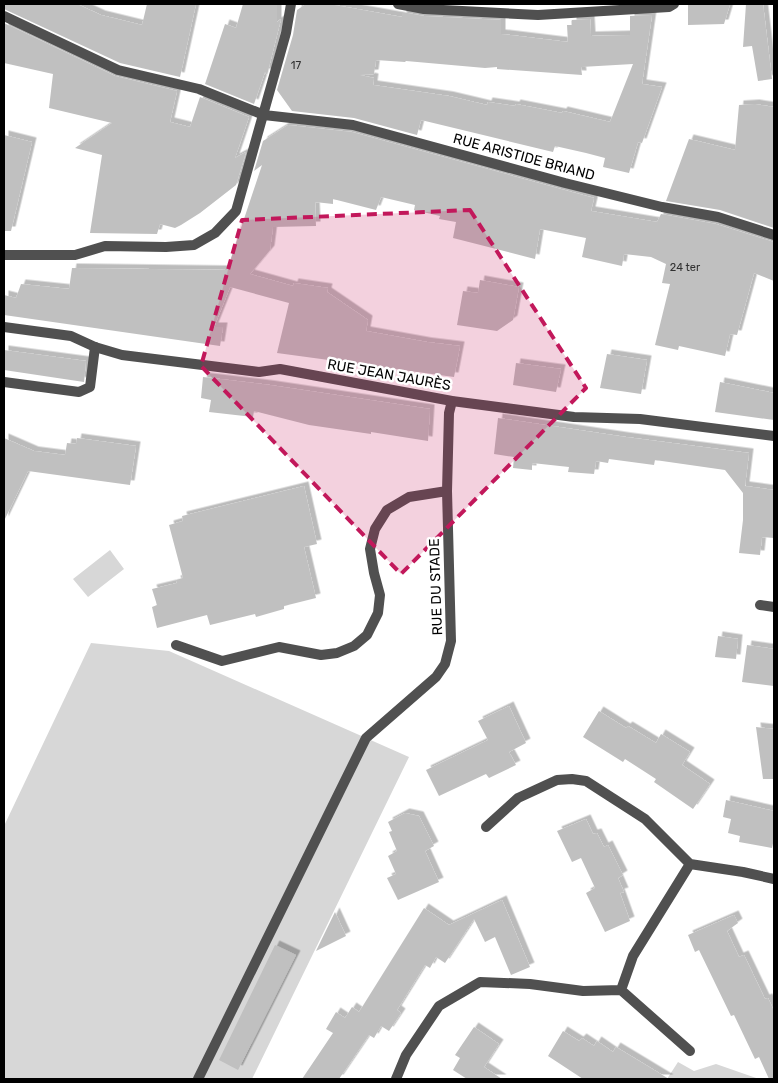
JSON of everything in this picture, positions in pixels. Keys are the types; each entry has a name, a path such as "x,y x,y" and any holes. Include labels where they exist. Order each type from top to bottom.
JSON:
{"street":[{"path":"4,255 75,255 105,246 166,247 194,245 215,233 236,211 286,33 291,4"},
{"path":"398,4 424,9 538,15 669,7 674,4"},
{"name":"RUE ARISTIDE BRIAND","path":"4,16 118,70 199,89 264,115 353,125 565,183 662,207 718,218 774,235"},
{"name":"RUE JEAN JAURÈS","path":"4,327 71,336 95,347 122,355 259,372 280,369 452,401 574,417 640,419 774,436"},
{"path":"4,382 79,392 90,387 95,347"},
{"name":"RUE DU STADE","path":"198,1079 366,738 436,677 449,653 451,641 447,491 449,413 452,401"},
{"path":"176,644 222,661 279,647 321,655 337,653 354,646 367,635 378,613 380,594 370,549 375,529 387,510 409,497 447,491"},
{"path":"760,605 774,607"},
{"path":"486,827 518,798 556,780 572,779 586,781 645,820 690,864 774,879"},
{"path":"621,990 634,956 690,864"},
{"path":"396,1079 406,1054 440,1006 480,982 530,984 583,991 621,990 690,1051"}],"highlighted area":[{"path":"470,210 586,388 401,574 201,366 242,220"}],"shaded area":[{"path":"110,550 124,569 88,597 73,579"},
{"path":"91,643 169,651 409,757 252,1079 4,1079 4,826"},
{"path":"678,1062 694,1071 716,1064 759,1079 667,1079"}],"building":[{"path":"4,4 77,4 101,15 142,25 147,4 196,4 180,77 120,63 4,9"},
{"path":"243,4 277,4 277,22 281,19 267,75 265,72 254,104 205,84 225,24 236,28"},
{"path":"306,4 329,4 402,17 402,12 424,16 501,20 501,34 568,42 567,25 572,25 572,20 590,19 591,36 630,35 630,16 652,15 642,84 662,87 642,143 638,142 629,173 603,167 605,158 586,153 555,146 553,152 421,120 417,135 354,118 292,111 277,90 293,35 297,10","holes":["376,60 485,68 497,67 497,69 582,75 581,67 633,64 610,122 563,111 562,113 516,104 515,106 488,102 487,105 449,96 373,85 374,78 360,75 374,74"]},
{"path":"730,4 724,24 688,25 688,5"},
{"path":"746,4 763,4 772,79 758,81 752,46 743,47"},
{"path":"4,23 115,76 177,91 170,122 190,127 200,97 249,117 235,158 246,152 236,185 181,225 175,228 160,224 157,234 90,233 102,155 75,148 112,123 49,108 53,74 4,63"},
{"path":"755,104 774,107 774,228 720,210 666,201 689,139 735,150 739,105"},
{"path":"288,125 352,132 594,198 591,211 657,222 661,214 716,224 774,242 774,281 754,273 737,335 730,334 725,356 679,346 678,350 655,345 670,284 662,283 666,264 651,257 624,254 622,266 582,257 586,238 540,229 535,259 453,238 456,222 439,219 440,216 414,210 415,205 381,197 376,210 333,199 333,204 315,202 316,226 273,227 270,250 250,274 293,286 294,283 328,288 327,292 368,320 366,331 460,346 454,377 277,353 289,303 230,287 214,327 223,327 220,346 4,315 4,295 16,298 21,284 69,289 72,268 227,270 262,165 254,171 263,141"},
{"path":"4,135 32,142 11,231 4,231"},
{"path":"480,280 519,287 513,320 497,331 457,325 463,291 478,293"},
{"path":"4,350 86,361 84,382 4,370"},
{"path":"607,354 647,360 641,394 600,388"},
{"path":"516,363 561,369 556,392 513,385"},
{"path":"203,377 430,409 428,441 309,425 254,411 253,417 209,412 211,400 201,398"},
{"path":"720,382 774,393 774,420 715,412"},
{"path":"498,418 749,453 745,486 774,490 774,538 762,537 760,555 739,553 743,520 743,493 725,470 655,460 654,465 609,459 608,463 596,461 594,474 568,472 569,467 532,463 532,470 513,468 514,457 494,454"},
{"path":"4,438 34,451 65,455 67,443 76,444 77,438 136,446 130,485 28,471 4,521"},
{"path":"304,486 317,544 304,547 316,598 284,606 284,609 256,617 255,614 210,625 207,615 157,628 152,607 157,605 152,589 177,583 176,580 183,578 169,525 183,521 182,516"},
{"path":"718,636 738,639 736,659 715,657"},
{"path":"747,645 774,649 774,686 742,682"},
{"path":"509,706 526,743 509,752 516,765 489,778 486,774 439,796 426,770 488,740 478,721"},
{"path":"599,711 626,728 628,726 656,743 661,734 690,752 682,765 710,784 693,809 654,782 656,779 625,759 623,762 583,737"},
{"path":"756,727 774,729 774,779 763,779"},
{"path":"726,800 774,811 774,839 772,848 739,842 740,836 728,833 731,819 723,817"},
{"path":"405,813 419,816 434,846 425,851 439,882 398,900 387,878 396,874 388,856 397,851 389,832 392,831 388,822"},
{"path":"586,819 593,834 597,833 604,847 608,845 623,875 618,878 624,892 620,893 630,921 605,932 586,893 595,888 581,858 572,862 557,831"},
{"path":"502,900 530,967 511,975 495,937 485,942 474,919 445,963 436,957 430,968 425,965 397,1010 401,1013 389,1031 381,1026 374,1038 369,1035 339,1079 302,1079 333,1033 326,1029 336,1012 345,1018 352,1007 359,1012 424,908 449,925"},
{"path":"335,912 346,936 316,951"},
{"path":"734,915 738,923 727,931 739,957 744,955 765,999 768,998 774,1011 774,1079 769,1079 759,1057 755,1059 734,1015 731,1016 699,950 695,952 688,935"},
{"path":"275,945 296,955 238,1070 219,1060"},
{"path":"474,1027 499,1044 484,1067 502,1079 467,1079 453,1070 460,1058 455,1055"},
{"path":"563,1031 579,1041 582,1038 594,1046 597,1041 613,1052 616,1047 669,1079 583,1079 548,1056"}]}
